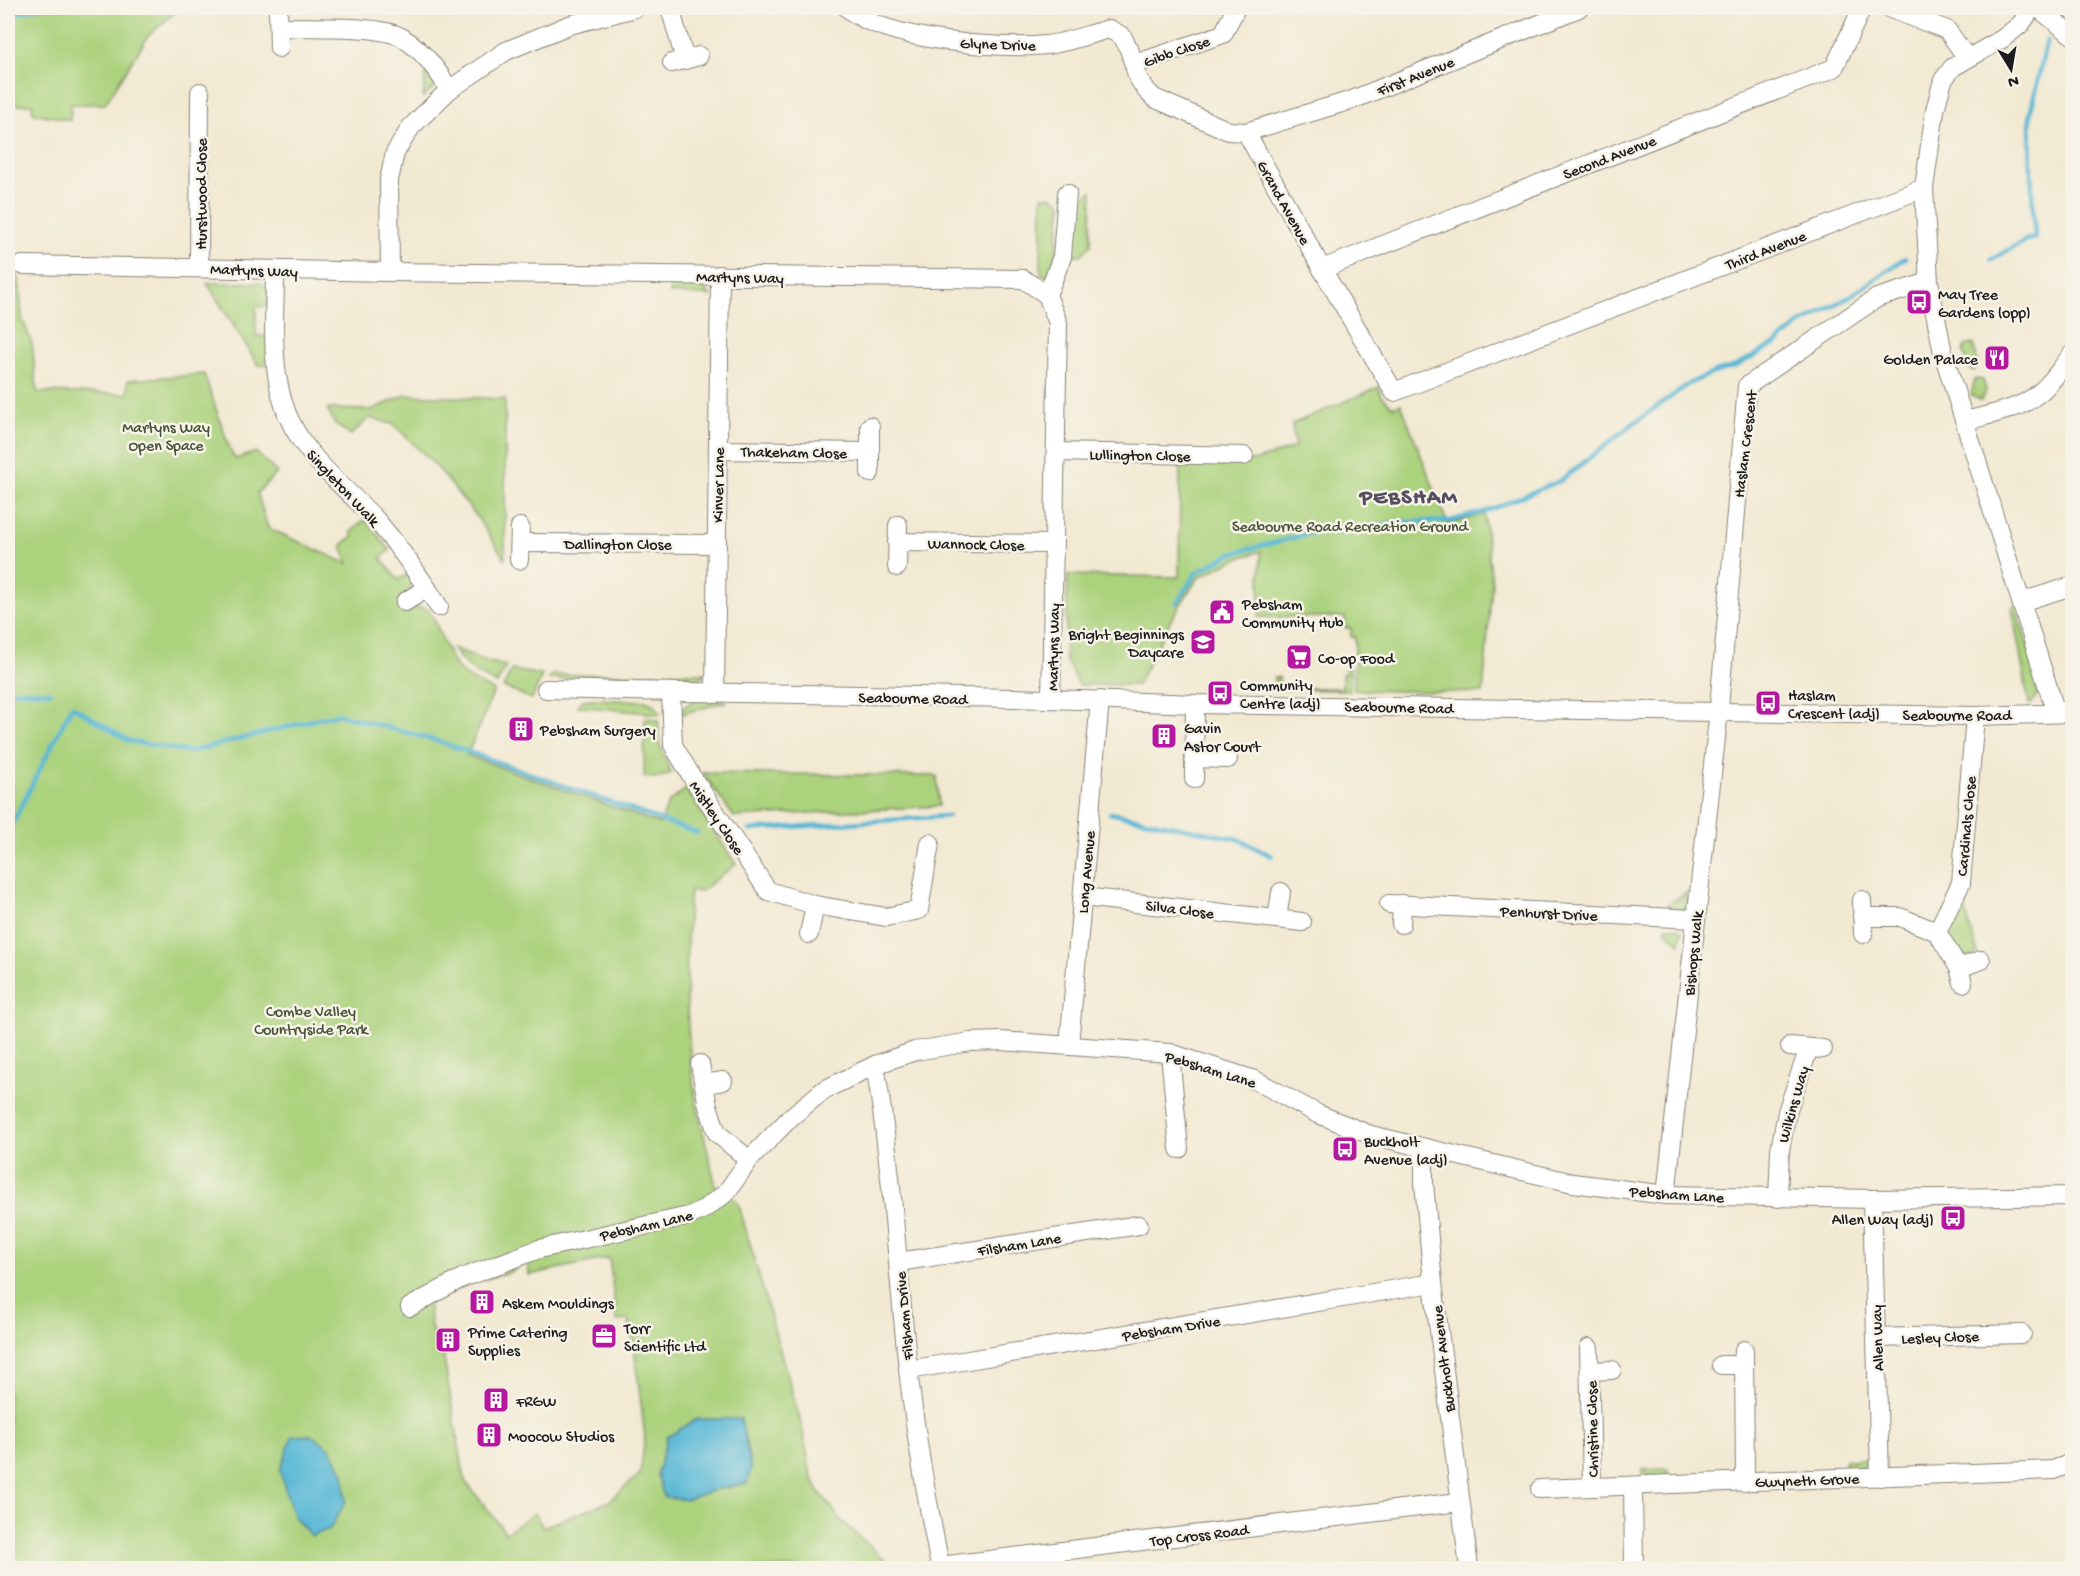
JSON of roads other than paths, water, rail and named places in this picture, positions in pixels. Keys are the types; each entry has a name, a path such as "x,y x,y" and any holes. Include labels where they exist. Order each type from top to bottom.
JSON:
{"street":[{"path":"278,8 279,48"},
{"path":"390,273 389,180 394,153 411,127 449,90 506,51 567,16 635,8"},
{"path":"670,8 685,60"},
{"name":"Glyne Drive","path":"847,8 857,16 888,29 948,41 1002,46 1047,45 1109,29 1122,36 1135,64"},
{"name":"Gibb Close","path":"1135,64 1223,34 1236,8"},
{"name":"First Avenue","path":"1246,132 1352,100 1579,8"},
{"name":"Second Avenue","path":"1322,269 1834,68 1863,8"},
{"path":"1888,8 1947,30 1967,58"},
{"path":"2032,8 2021,24 2002,39 1953,67 1943,80 1935,110 1924,188 1929,282 1943,353 2021,602 2064,713"},
{"path":"2038,8 2073,35"},
{"path":"279,27 378,30 402,38 441,75 449,90"},
{"path":"1135,64 1138,78 1154,98 1229,131 1246,132"},
{"name":"Hurstwood Close","path":"199,268 192,120 200,92"},
{"name":"Grand Avenue","path":"1246,132 1394,392"},
{"name":"Third Avenue","path":"1394,392 1924,188"},
{"path":"1047,295 1062,257 1067,193"},
{"name":"Martyns Way","path":"22,265 390,273 1023,279 1047,295 1058,323 1051,699"},
{"name":"Singleton Walk","path":"275,271 276,370 283,404 299,436 319,464 378,522 439,607"},
{"name":"Kinver Lane","path":"715,694 720,275"},
{"name":"Haslam Crescent","path":"1718,712 1747,386 1877,298 1929,282"},
{"path":"1966,421 2027,402 2041,392 2073,354"},
{"name":"Thakeham Close","path":"870,426 870,473"},
{"name":"Lullington Close","path":"1056,452 1224,446 1244,456"},
{"name":"Thakeham Close","path":"718,450 870,452"},
{"name":"Wannock Close","path":"897,567 897,533 1054,544"},
{"name":"Dallington Close","path":"520,543 717,544"},
{"path":"2021,602 2073,586"},
{"path":"405,602 427,588"},
{"name":"Seabourne Road","path":"546,688 715,694 1100,700 1196,704 1975,716 2064,713"},
{"name":"Mistley Close","path":"671,692 673,745 768,891 815,904 886,916 919,910 930,843"},
{"name":"Long Avenue","path":"1070,1045 1100,700"},
{"path":"1194,779 1196,704"},
{"name":"Bishops Walk","path":"1666,1195 1718,712"},
{"name":"Cardinals Close","path":"1937,932 1961,883 1975,716"},
{"path":"1194,758 1228,759"},
{"path":"1277,920 1281,892"},
{"name":"Silva Close","path":"1083,897 1302,922"},
{"path":"809,934 815,904"},
{"name":"Penhurst Drive","path":"1401,924 1396,904 1696,919"},
{"path":"1862,917 1900,917 1937,932 1961,976 1981,960"},
{"name":"Pebsham Lane","path":"410,1307 462,1278 539,1249 689,1216 704,1209 726,1193 749,1160 792,1116 824,1090 875,1065 915,1051 971,1042 1000,1041 1170,1053 1255,1080 1318,1114 1371,1135 1573,1183 1666,1195 1778,1198 2073,1196"},
{"name":"Wilkins Way","path":"1778,1198 1780,1150 1787,1112 1816,1048 1790,1046"},
{"path":"1170,1053 1179,1149"},
{"path":"700,1064 708,1106 717,1132 749,1160"},
{"name":"Filsham Drive","path":"875,1065 885,1126 908,1370 922,1474 940,1566"},
{"path":"704,1084 723,1081"},
{"name":"Buckholt Avenue","path":"1424,1149 1424,1183 1433,1283 1469,1569"},
{"name":"Allen Way","path":"1872,1199 1880,1477"},
{"name":"Filsham Lane","path":"898,1262 1139,1225"},
{"name":"Pebsham Drive","path":"908,1370 1433,1283"},
{"name":"Lesley Close","path":"1876,1338 2011,1340"},
{"name":"Christine Close","path":"1589,1348 1592,1487"},
{"path":"1721,1365 1744,1357 1745,1482"},
{"name":"Christine Close","path":"1590,1371 1612,1370"},
{"name":"Gwyneth Grove","path":"1540,1489 2053,1470 2073,1463"},
{"path":"1633,1486 1634,1569"},
{"name":"Top Cross Road","path":"940,1566 1459,1502"}],"water":[{"path":"697,1419 741,1419 751,1469 747,1483 714,1490 686,1500 664,1497 657,1474 667,1437"},
{"path":"311,1435 329,1447 344,1473 346,1501 330,1529 311,1536 293,1516 280,1471 292,1436"}],"waterway":[{"path":"10,15 36,8"},
{"path":"1991,260 2026,240 2035,238 2030,114 2047,40"},
{"path":"1367,528 1396,522 1450,521 1487,511 1560,481 1690,383 1736,366 1775,344 1799,325 1849,297 1905,258"},
{"path":"1177,603 1196,573 1230,554 1327,529 1344,534"},
{"path":"8,690 50,692"},
{"path":"8,832 72,706 129,741 189,752 337,714 438,741 697,833"},
{"path":"1110,813 1238,839 1272,856"},
{"path":"750,830 948,816"}],"place":[{"name":"May Tree Gardens (opp)","path":"1919,302"},
{"name":"Golden Palace","path":"1997,358"},
{"name":"Pebsham Community Hub","path":"1222,612"},
{"name":"Bright Beginnings Daycare","path":"1203,642"},
{"name":"Co-op Food","path":"1299,657"},
{"name":"Community Centre (adj)","path":"1220,693"},
{"name":"Haslam Crescent (adj)","path":"1768,703"},
{"name":"Pebsham Surgery","path":"521,729"},
{"name":"Gavin Astor Court","path":"1164,736"},
{"name":"Buckholt Avenue (adj)","path":"1345,1149"},
{"name":"Allen Way (adj)","path":"1953,1218"},
{"name":"Askem Mouldings","path":"482,1302"},
{"name":"Torr Scientific Ltd","path":"604,1336"},
{"name":"Prime Catering Supplies","path":"448,1340"},
{"name":"FRGW","path":"496,1400"},
{"name":"Moocow Studios","path":"489,1435"}],"district":[{"name":"PEBSHAM","path":"1409,495"}],"park label":[{"name":"Martyns Way Open Space","path":"166,435"},
{"name":"Seabourne Road Recreation Ground","path":"1350,525"},
{"name":"Combe Valley Countryside Park","path":"311,1019"}]}
